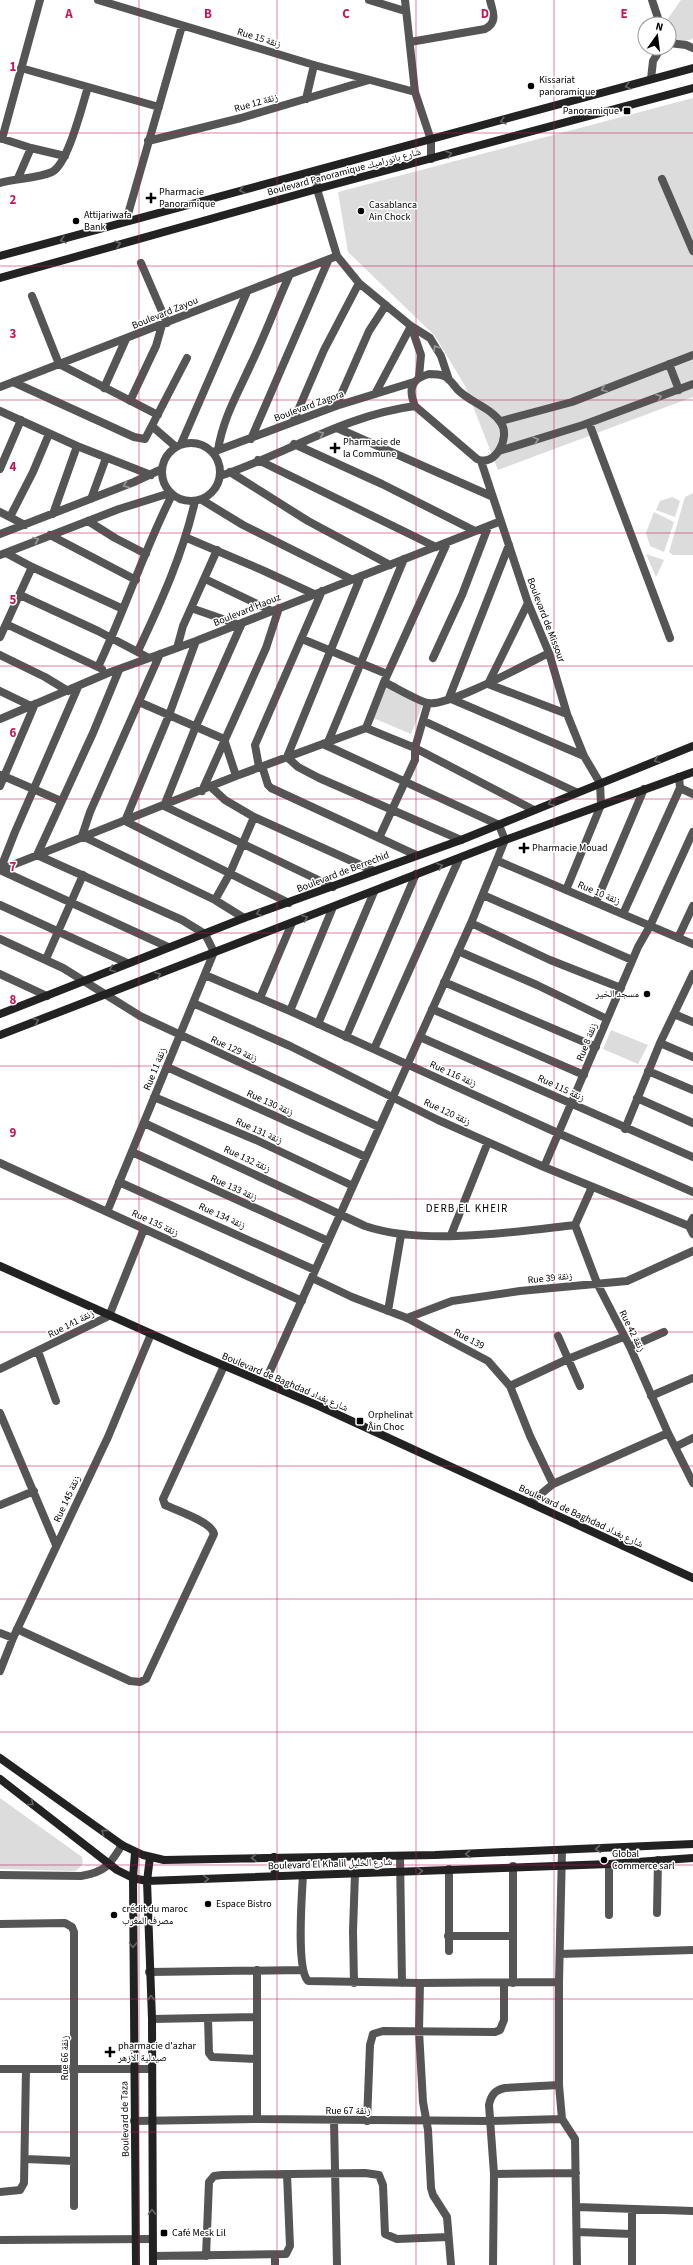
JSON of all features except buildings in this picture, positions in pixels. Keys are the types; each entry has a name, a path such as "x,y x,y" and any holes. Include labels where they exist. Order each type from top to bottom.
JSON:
{"street":[{"path":"40,0 1,139 65,156"},
{"name":"Rue 15 زنقة","path":"98,0 314,65 415,92"},
{"path":"369,0 405,11"},
{"path":"405,0 415,92 431,140 431,159"},
{"path":"410,42 484,29 491,25 494,19 490,0"},
{"path":"652,0 657,16"},
{"path":"126,221 182,26"},
{"path":"677,44 693,48"},
{"path":"651,79 653,61 656,56"},
{"path":"306,99 314,65"},
{"path":"21,68 159,107"},
{"name":"Boulevard Panoramique شارع بانوراميك","path":"0,256 693,68"},
{"name":"Rue 12 زنقة","path":"148,141 306,99 369,80"},
{"path":"0,183 51,172 62,164 88,87"},
{"name":"Boulevard Panoramique شارع بانوراميك","path":"0,278 693,88"},
{"path":"18,178 31,148"},
{"path":"316,171 317,190 337,256 359,283 411,326 430,338 441,356 449,380"},
{"path":"662,179 693,251"},
{"name":"Boulevard Zayou","path":"0,387 328,261 337,256"},
{"path":"251,438 328,261"},
{"path":"130,401 165,324 141,262"},
{"path":"247,292 179,445 168,454 162,469 164,484 171,494 187,502 198,501 214,490 220,476 219,463 215,451 222,428 230,406 251,364 289,276"},
{"path":"293,422 324,350 359,283"},
{"path":"32,296 59,364 158,415"},
{"path":"336,406 369,331 386,305"},
{"path":"411,326 420,355 412,394 415,406 481,461 487,460 499,451 589,423 693,384"},
{"path":"375,394 411,326"},
{"path":"104,388 126,339"},
{"path":"501,422 572,402 693,355"},
{"path":"13,382 134,437 147,439 187,358"},
{"path":"669,364 679,390"},
{"path":"416,380 436,374 449,380 458,390 501,422 504,432 499,451"},
{"name":"Boulevard Zagora","path":"215,451 336,406 416,380"},
{"path":"220,476 294,444 381,412 415,406"},
{"path":"0,411 77,446 151,475"},
{"path":"0,469 21,420"},
{"path":"589,423 670,638"},
{"path":"153,427 179,445 195,443 215,451"},
{"path":"337,428 492,496"},
{"path":"10,517 33,472 49,434"},
{"path":"294,444 382,484 475,531"},
{"path":"53,514 77,446"},
{"path":"91,499 106,458"},
{"path":"258,460 436,546"},
{"name":"Boulevard de Missour","path":"481,461 528,603 549,653 567,714 584,756 600,782"},
{"path":"0,534 151,475 162,469"},
{"path":"230,472 308,521 390,565"},
{"path":"3,554 88,521 171,494"},
{"path":"98,667 112,638 171,494"},
{"path":"138,651 163,598 187,538 198,501"},
{"path":"198,501 351,579"},
{"path":"0,512 25,525"},
{"path":"88,521 115,538 146,554"},
{"name":"Boulevard Haouz","path":"0,719 108,673 240,624 501,521"},
{"path":"433,658 462,595 488,527"},
{"path":"50,535 136,580"},
{"path":"187,538 318,593 302,639 255,745 260,767 268,786 278,792 416,855"},
{"path":"366,728 386,678 447,543"},
{"path":"449,698 509,545"},
{"path":"176,648 217,550"},
{"path":"3,554 124,609"},
{"path":"325,743 404,559"},
{"path":"0,637 32,567"},
{"path":"287,757 361,576"},
{"path":"202,791 266,648 276,609 205,579"},
{"path":"20,595 112,638 150,658"},
{"path":"488,684 528,603"},
{"path":"164,806 196,726 240,624 192,608"},
{"path":"6,624 108,673"},
{"path":"302,639 360,664 428,704 488,684 549,653"},
{"path":"125,821 169,715 196,641"},
{"path":"82,836 90,812 160,654"},
{"path":"0,655 68,690"},
{"path":"37,855 93,733 119,670"},
{"path":"488,684 567,714"},
{"path":"0,870 78,687"},
{"path":"0,691 33,705 2,775 0,786"},
{"path":"449,698 584,756"},
{"path":"139,702 196,726 224,740 236,776"},
{"path":"379,838 415,760 415,748 428,704"},
{"path":"424,721 576,792"},
{"path":"0,870 82,836 202,791 236,776 366,728 415,748 534,810"},
{"path":"265,1382 471,924 498,862 505,840 499,825 325,743"},
{"name":"Boulevard de Berrechid","path":"1,1013 244,918 461,840 600,782 693,746"},
{"path":"287,757 307,772 393,808 461,840"},
{"path":"0,1035 374,892 416,874 459,859 505,840 693,772"},
{"path":"2,775 61,801"},
{"path":"623,914 680,788 679,777"},
{"path":"566,890 601,805 600,782"},
{"path":"211,787 225,800 254,816 374,870"},
{"path":"680,788 693,794"},
{"path":"596,902 644,789"},
{"path":"164,806 333,887"},
{"path":"215,900 230,873 254,816"},
{"path":"125,821 289,903"},
{"name":"Rue 8 زنقة","path":"544,1167 560,1134 632,960 650,926 693,832"},
{"path":"82,836 215,900 244,918"},
{"path":"37,855 161,910 205,934 214,952"},
{"path":"374,1049 459,859"},
{"name":"Rue 10 زنقة","path":"498,862 693,944"},
{"path":"0,870 168,947"},
{"path":"346,1037 416,874"},
{"path":"46,960 83,875"},
{"path":"318,1024 374,892"},
{"path":"483,895 632,960"},
{"path":"0,905 127,963"},
{"path":"678,938 693,906"},
{"path":"290,1011 333,907"},
{"path":"260,998 292,923"},
{"path":"471,924 550,960 620,988"},
{"name":"Rue 129 زنقة","path":"0,940 46,960 85,981 140,1016 379,1127"},
{"name":"Rue 11 زنقة","path":"107,1212 214,952"},
{"path":"458,952 536,985 607,1019"},
{"path":"0,974 47,996"},
{"path":"625,1128 660,1043 674,1014 690,989 693,974"},
{"name":"Rue 116 زنقة","path":"205,975 290,1011 560,1134 693,1192"},
{"path":"444,982 596,1047"},
{"name":"Rue 120 زنقة","path":"193,1003 290,1046 393,1096 438,1120 544,1167 692,1226"},
{"path":"432,1009 584,1075"},
{"path":"674,1014 693,1022"},
{"name":"Rue 115 زنقة","path":"420,1037 693,1158"},
{"path":"660,1043 693,1057"},
{"name":"Rue 130 زنقة","path":"167,1067 366,1157"},
{"path":"648,1071 693,1090"},
{"name":"Rue 131 زنقة","path":"154,1097 256,1140 353,1186"},
{"path":"637,1098 693,1123"},
{"name":"Rue 132 زنقة","path":"144,1123 365,1226 401,1235 502,1233 575,1225"},
{"path":"451,1235 488,1142"},
{"name":"Rue 133 زنقة","path":"132,1152 328,1241"},
{"name":"Rue 135 زنقة","path":"0,1163 302,1301"},
{"name":"Rue 134 زنقة","path":"119,1182 314,1274"},
{"path":"575,1225 592,1187"},
{"name":"Rue 42 زنقة","path":"575,1225 597,1283 630,1347 668,1433 693,1483"},
{"name":"Rue 141 زنقة","path":"0,1369 109,1316 144,1229"},
{"path":"388,1311 401,1235"},
{"name":"Rue 39 زنقة","path":"407,1318 452,1301 597,1283 628,1281 693,1251"},
{"name":"Boulevard de Baghdad شارع بغداد","path":"0,1266 109,1316 224,1366 265,1382 693,1578"},
{"name":"Rue 139","path":"314,1274 352,1297 407,1318 481,1356 510,1386 530,1436 553,1484"},
{"path":"630,1347 664,1332"},
{"name":"Rue 145 زنقة","path":"0,1671 17,1629 108,1436 151,1334"},
{"path":"558,1336 580,1386"},
{"path":"510,1386 568,1359 624,1337"},
{"path":"38,1351 56,1401"},
{"path":"17,1629 130,1681 137,1683 146,1679 214,1534 213,1529 205,1523 165,1505 163,1499 224,1366"},
{"path":"651,1396 693,1378"},
{"path":"0,1413 56,1545"},
{"path":"530,1503 553,1484 668,1433"},
{"path":"675,1447 693,1438"},
{"path":"0,1505 34,1491"},
{"path":"0,1633 13,1638"},
{"name":"Boulevard El Khalil شارع الخليل","path":"0,1758 122,1845 135,1852 150,1857 182,1861 274,1857 400,1856 693,1844"},
{"name":"Boulevard El Khalil شارع الخليل","path":"0,1779 110,1865 133,1878 147,1881 400,1872 562,1864 609,1864 693,1858"},
{"path":"0,1875 81,1876 93,1874 110,1865 122,1845"},
{"path":"562,1850 559,1982 559,2085 562,2118 575,2140 577,2265"},
{"name":"Boulevard de Taza","path":"135,1852 133,1878 136,2265"},
{"path":"400,1856 402,1983"},
{"path":"150,1857 147,1881 149,1972 152,2019 153,2265"},
{"path":"274,1857 275,1876"},
{"path":"657,1913 658,1860"},
{"path":"609,1864 609,1915"},
{"path":"367,2121 370,2045 373,2034 383,2031 488,2032 500,2030 504,2020 512,1936 513,1866"},
{"path":"449,1869 449,1951"},
{"path":"354,1983 353,1931 355,1873"},
{"path":"303,1875 301,1934 303,1970 306,1979 312,1983 559,1982"},
{"name":"Rue 66 زنقة","path":"0,1924 57,1922 69,1924 74,1932 74,2206"},
{"path":"448,1936 512,1936"},
{"path":"560,1954 693,1950"},
{"path":"257,1970 257,2119"},
{"path":"149,1972 303,1970"},
{"path":"420,1983 419,2031 423,2102 426,2121 431,2188 433,2195 447,2217 451,2265"},
{"path":"152,2019 256,2017"},
{"path":"208,2018 210,2056 215,2058 256,2059"},
{"path":"0,2069 152,2069"},
{"path":"0,2192 22,2188 26,2159 26,2069"},
{"path":"493,2265 494,2174 490,2121 490,2098 498,2090 559,2085"},
{"name":"Rue 67 زنقة","path":"134,2121 152,2122 257,2119 334,2121 490,2121 562,2118"},
{"path":"334,2121 337,2265"},
{"path":"26,2159 74,2161"},
{"path":"494,2174 576,2173"},
{"path":"153,2256 275,2256 286,2254 290,2246 287,2174"},
{"path":"206,2256 211,2179 222,2175 379,2175 382,2178 385,2234 390,2237 448,2238"},
{"path":"577,2207 693,2211"},
{"path":"632,2209 632,2265"},
{"path":"577,2232 632,2234"},
{"path":"0,2240 152,2239"},
{"path":"274,2265 275,2256"}],"shaded area":[{"path":"681,0 693,0 693,39 677,43 677,16 670,16"},
{"path":"693,98 693,397 498,470 465,386 435,336 348,252 338,192"},
{"path":"693,493 693,555 673,555 669,552 685,497"},
{"path":"672,497 680,501 675,517 656,510 660,501"},
{"path":"654,512 674,522 664,552 650,546 646,533"},
{"path":"646,554 664,560 656,577"},
{"path":"386,685 424,702 411,734 371,717"},
{"path":"611,1030 648,1045 638,1064 603,1049"},
{"path":"0,1798 82,1857 83,1862 80,1867 75,1871 0,1869"}],"place":[{"name":"Kissariat panoramique","path":"531,86"},
{"name":"Panoramique","path":"627,111"},
{"name":"Pharmacie Panoramique","path":"151,198"},
{"name":"Casablanca Ain Chock","path":"361,211"},
{"name":"Attijariwafa Bank","path":"76,221"},
{"name":"Pharmacie de la Commune","path":"335,448"},
{"name":"Pharmacie Mouad","path":"524,848"},
{"name":"مسجد الخير","path":"647,994"},
{"name":"Orphelinat Âin Choc","path":"360,1421"},
{"name":"Global Commerce sarl","path":"604,1860"},
{"name":"Espace Bistro","path":"208,1904"},
{"name":"crédit du maroc مصرف المغرب","path":"114,1915"},
{"name":"pharmacie d'azhar صيدلية الأزهر","path":"110,2052"},
{"name":"Café Mesk Lil","path":"164,2233"}],"district":[{"name":"DERB EL KHEIR","path":"467,1208"}]}
